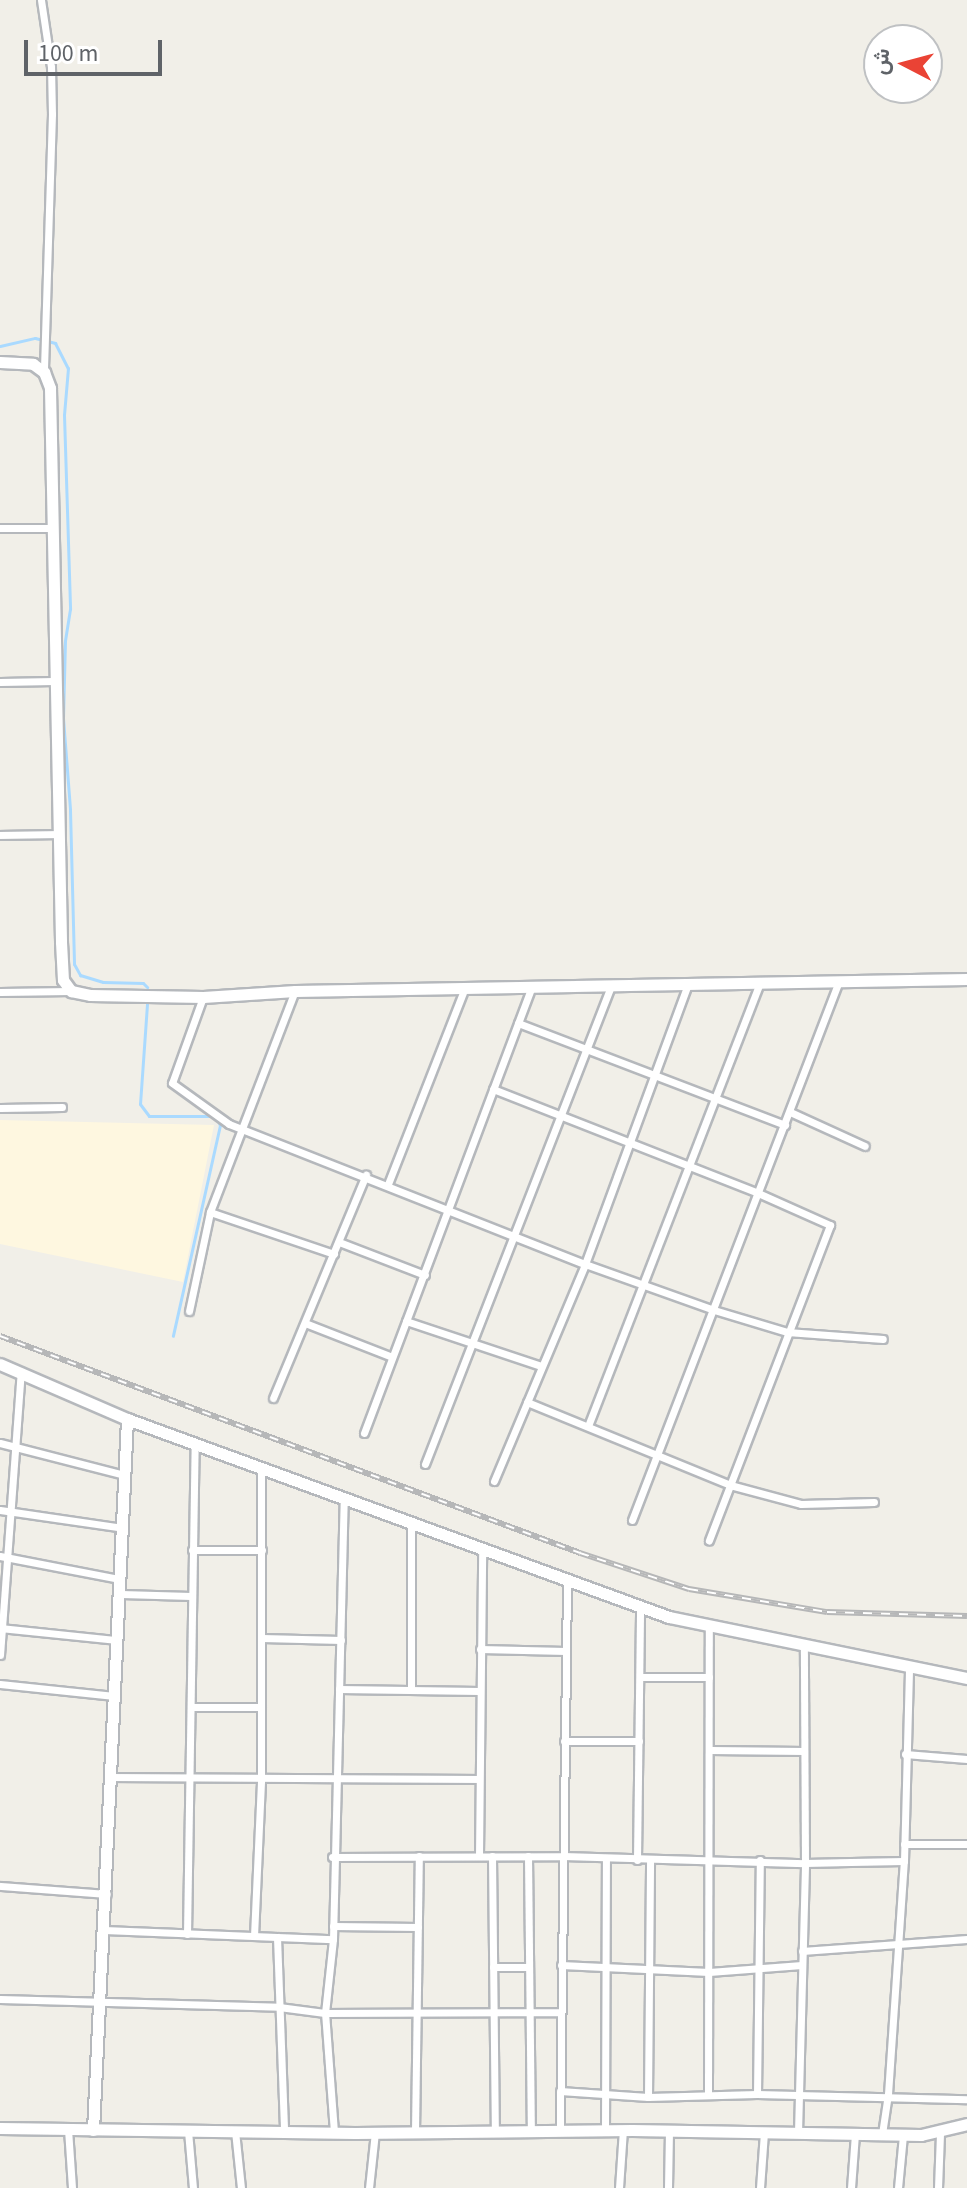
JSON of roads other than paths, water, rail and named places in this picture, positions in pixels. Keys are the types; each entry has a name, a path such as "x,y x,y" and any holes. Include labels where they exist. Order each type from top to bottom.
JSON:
{"street":[{"path":"41,0 51,67 52,114 44,372 50,388 54,681 63,980 71,991"},
{"path":"0,362 33,364 44,372"},
{"path":"0,528 52,528"},
{"path":"0,682 54,681"},
{"path":"0,835 58,834"},
{"path":"0,992 71,991 90,995 203,997 295,991 967,979"},
{"path":"632,1520 839,981"},
{"path":"588,1426 760,983"},
{"path":"494,1481 585,1264 688,984"},
{"path":"425,1464 611,986"},
{"path":"364,1433 451,1209 532,987"},
{"path":"388,1184 465,988"},
{"path":"189,1311 210,1212 245,1129 295,991"},
{"path":"203,997 172,1083 229,1124 366,1175 585,1264 714,1310 787,1332 883,1339"},
{"path":"518,1023 587,1052 785,1125"},
{"path":"493,1089 758,1193 830,1225 709,1541"},
{"path":"0,1108 62,1107"},
{"path":"790,1112 865,1146"},
{"path":"273,1398 366,1175"},
{"path":"210,1212 334,1254"},
{"path":"339,1242 425,1275"},
{"path":"406,1321 541,1366"},
{"path":"305,1323 392,1357"},
{"path":"0,1364 127,1419 640,1606 709,1625 967,1678"},
{"path":"0,1655 4,1511 21,1372"},
{"path":"527,1402 730,1485 801,1504 874,1502"},
{"path":"93,2130 107,1894 127,1419"},
{"path":"0,1443 125,1475"},
{"path":"187,1934 195,1443"},
{"path":"254,1936 261,1779 261,1466"},
{"path":"334,2132 325,2013 333,1939 332,1857 337,1780 344,1496"},
{"path":"4,1511 123,1528"},
{"path":"411,1520 411,1690"},
{"path":"479,1856 482,1547"},
{"path":"192,1550 262,1550"},
{"path":"3,1557 121,1580"},
{"path":"560,2131 567,1579"},
{"path":"121,1594 191,1596"},
{"path":"637,1860 640,1606"},
{"path":"708,2095 711,1858 709,1625"},
{"path":"1,1628 119,1640"},
{"path":"262,1638 341,1640"},
{"path":"798,2133 805,1863 804,1645"},
{"path":"480,1649 566,1651"},
{"path":"882,2134 904,1861 909,1666"},
{"path":"640,1677 709,1677"},
{"path":"0,1684 116,1696"},
{"path":"339,1689 479,1691"},
{"path":"192,1707 261,1707"},
{"path":"564,1741 639,1741"},
{"path":"710,1750 804,1751"},
{"path":"905,1754 967,1759"},
{"path":"112,1777 479,1779"},
{"path":"904,1844 967,1844"},
{"path":"415,2132 419,1856"},
{"path":"492,1856 495,2131"},
{"path":"528,1856 531,2131"},
{"path":"332,1857 563,1856 650,1861 711,1858 805,1863 904,1861"},
{"path":"605,2130 606,1859"},
{"path":"757,2094 760,1860"},
{"path":"648,2097 650,1861"},
{"path":"0,1886 107,1894"},
{"path":"333,1926 418,1927"},
{"path":"104,1930 333,1939"},
{"path":"277,1937 284,2132"},
{"path":"802,1951 967,1939"},
{"path":"561,1965 709,1972 802,1965"},
{"path":"493,1967 529,1967"},
{"path":"0,1999 279,2007 325,2013 417,2010 561,2012"},
{"path":"560,2091 648,2097 757,2094 967,2099"},
{"path":"0,2128 284,2132 623,2130 903,2135 940,2133 967,2124"},
{"path":"68,2129 72,2188"},
{"path":"619,2188 623,2130"},
{"path":"188,2131 193,2188"},
{"path":"235,2131 241,2188"},
{"path":"668,2188 669,2131"},
{"path":"369,2188 375,2132"},
{"path":"760,2188 764,2132"},
{"path":"938,2188 940,2133"},
{"path":"851,2188 855,2134"},
{"path":"898,2188 903,2135"}],"waterway":[{"path":"0,346 35,338 55,343 68,368 64,415 70,609 65,641 63,718 70,810 74,964 80,975 103,982 143,983 147,987"},
{"path":"147,1004 140,1104 149,1116 215,1116 220,1125 173,1336"}],"railway":[{"path":"0,1336 580,1553 689,1589 827,1612 967,1616"}]}
